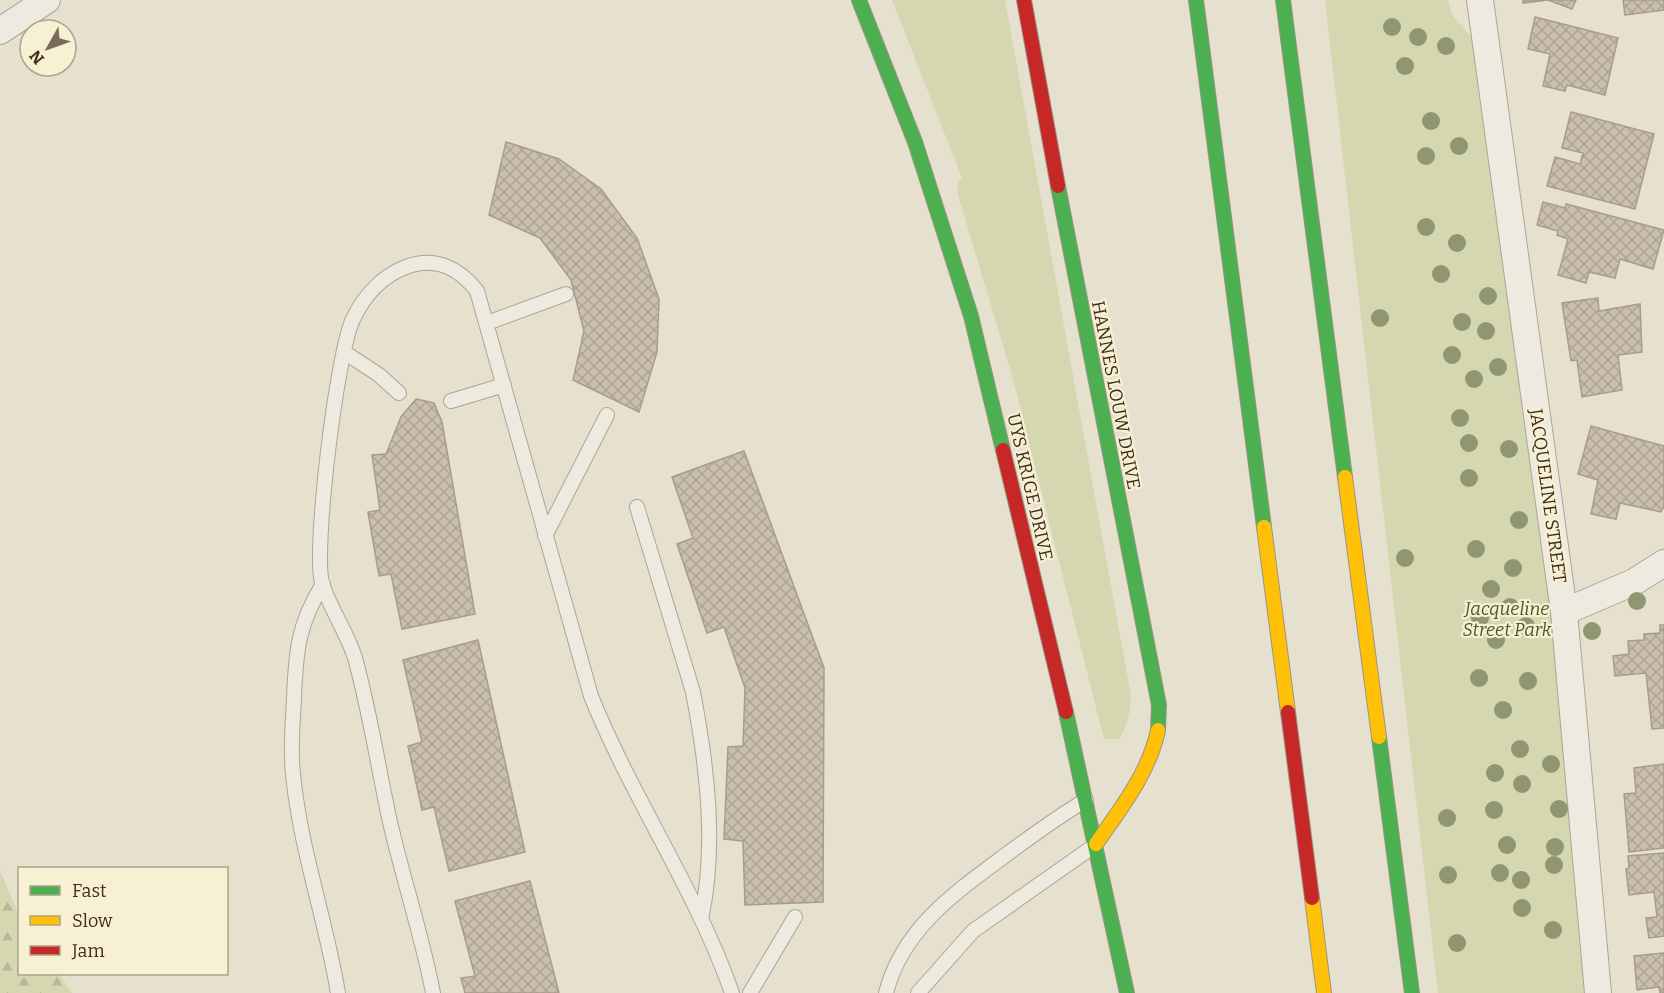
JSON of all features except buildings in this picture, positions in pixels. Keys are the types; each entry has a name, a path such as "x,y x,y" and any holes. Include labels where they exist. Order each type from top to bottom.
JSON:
{"main road":[{"name":"UYS KRIGE DRIVE","path":"859,0 915,142 971,316 1097,798 1096,844 1127,993"},
{"name":"HANNES LOUW DRIVE","path":"1024,0 1104,431 1159,705 1157,742 1132,792 1096,844"},
{"path":"1196,0 1324,993"},
{"path":"1283,0 1412,993"},
{"path":"1097,798 1132,792"}],"street":[{"path":"0,31 47,0"},
{"name":"JACQUELINE STREET","path":"1480,0 1564,612 1598,993"},
{"path":"1564,612 1634,582 1664,563"}],"lane":[{"path":"433,993 390,823 354,656 322,584 320,563 325,489 344,352 353,320 377,284 392,273 421,263 444,264 466,277 477,291 488,323 591,696 606,733 701,919 732,993"},
{"path":"488,323 566,294"},
{"path":"344,352 379,375 399,393"},
{"path":"451,400 504,386"},
{"path":"545,536 607,415"},
{"path":"637,507 693,692 699,722 707,796 709,872 701,919"},
{"path":"322,584 302,621 298,642 292,729 292,772 307,855 338,993"},
{"path":"886,993 890,976 920,926 947,898 1056,818 1097,798"},
{"path":"918,993 973,931 1096,844"},
{"path":"750,993 795,917"}],"green space":[{"path":"892,0 1005,0 1131,696 1125,729 1119,739 1104,739 1013,379 957,192 958,182 962,178"},
{"name":"Jacqueline Street Park","path":"1325,0 1448,0 1452,15 1474,40 1553,624 1586,993 1438,993"},
{"path":"0,871 18,913 18,975 60,975 72,993 0,993"}],"traffic: fast":[{"path":"859,0 915,142 971,316 1003,450"},
{"path":"1196,0 1264,527"},
{"path":"1283,0 1345,477"},
{"path":"1058,186 1159,705 1158,730"},
{"path":"1066,712 1127,993"},
{"path":"1379,737 1412,993"}],"traffic: slow":[{"path":"1345,477 1379,737"},
{"path":"1264,527 1288,712"},
{"path":"1096,844 1141,775 1154,746 1158,730"},
{"path":"1312,898 1324,993"}],"traffic: jam":[{"path":"1024,0 1058,186"},
{"path":"1003,450 1066,712"},
{"path":"1288,712 1312,898"}]}
